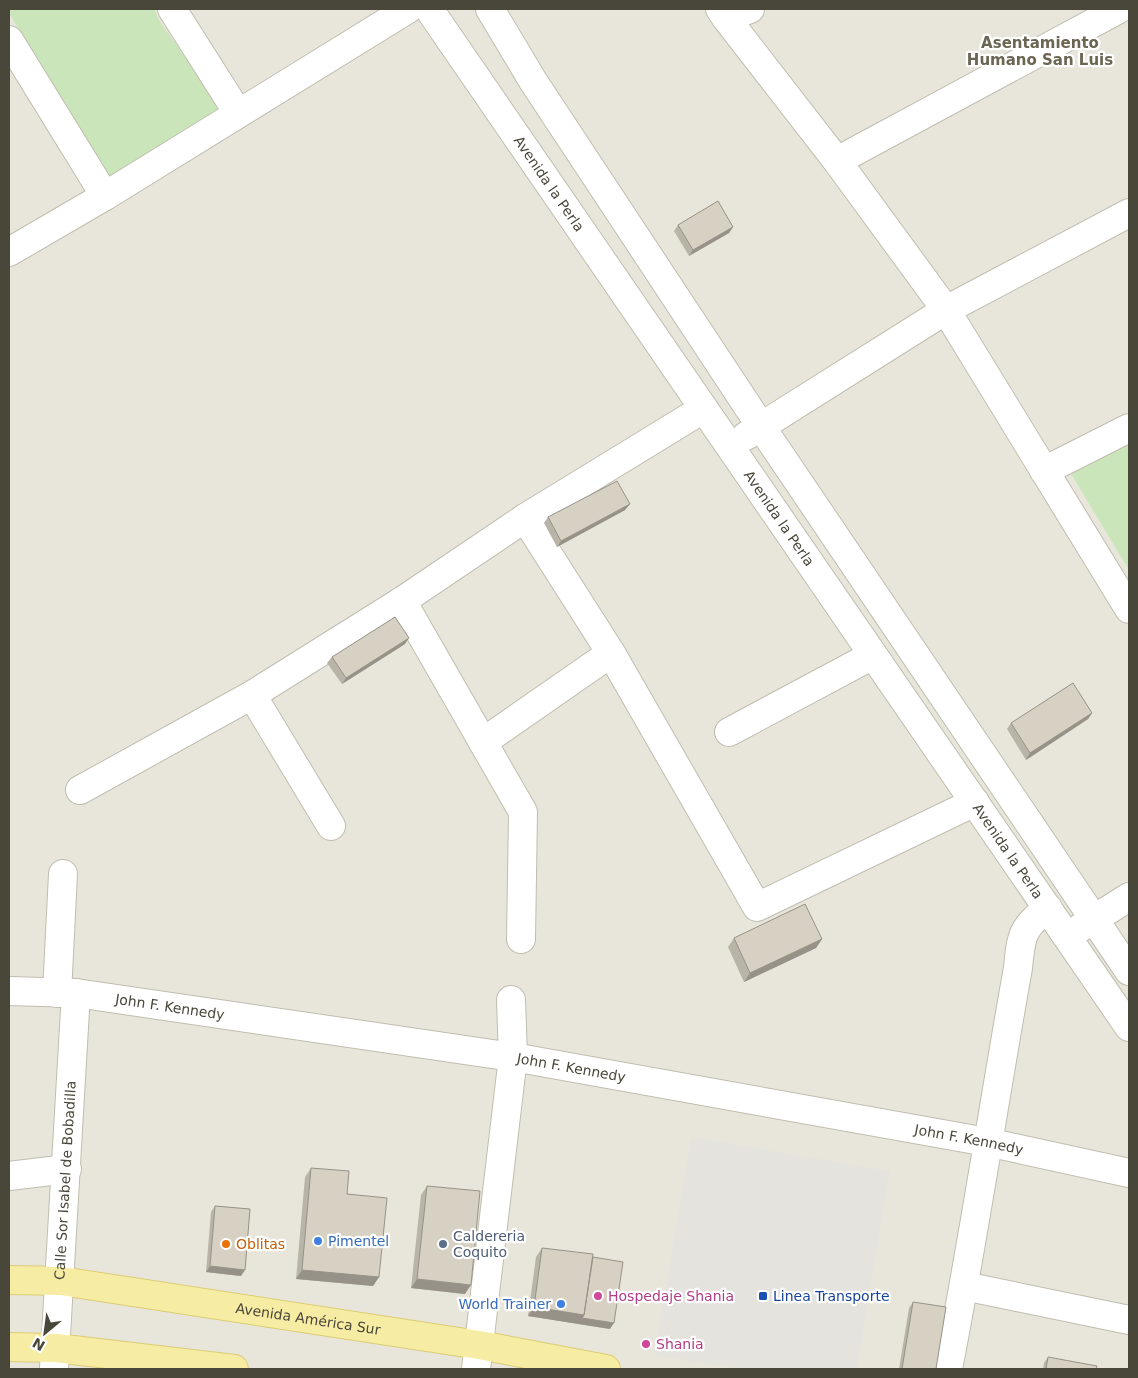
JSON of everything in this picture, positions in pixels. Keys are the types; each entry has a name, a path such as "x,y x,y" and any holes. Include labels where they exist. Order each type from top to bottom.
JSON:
{"main road":[{"name":"Avenida América Sur","path":"9,1280 61,1281 478,1357 606,1369"},
{"path":"9,1347 55,1359 234,1369"}],"street":[{"path":"172,9 238,113"},
{"path":"9,252 105,196 408,9"},
{"name":"Avenida la Perla","path":"429,9 1129,1027"},
{"path":"490,9 533,80 762,428 1129,971"},
{"path":"837,161 1119,9"},
{"path":"732,12 837,161 946,310 1129,609"},
{"path":"9,40 105,196"},
{"path":"728,445 762,428 946,310 1129,213"},
{"path":"80,790 252,695 402,601 525,518 703,409"},
{"path":"1044,471 1129,428"},
{"path":"525,518 612,653 757,907 975,802"},
{"path":"402,601 523,812 521,939"},
{"path":"483,742 612,653"},
{"path":"729,732 873,655"},
{"path":"252,695 331,826"},
{"name":"Calle Sor Isabel de Bobadilla","path":"55,1359 67,1169 67,993 64,874"},
{"path":"1067,936 1129,897"},
{"path":"948,1369 964,1286 986,1142 1018,968 1021,942 1030,921 1048,908"},
{"name":"John F. Kennedy","path":"9,991 67,993 513,1058 986,1142 1129,1173"},
{"path":"478,1357 513,1058 511,1000"},
{"path":"9,1175 67,1169"},
{"path":"964,1286 1129,1320"}],"shaded area":[{"path":"9,9 1129,9 1129,1369 9,1369"},
{"path":"691,1137 890,1171 857,1369 739,1369 654,1355"}],"green space":[{"path":"9,9 154,9 160,22 224,111 108,181 9,13"},
{"path":"1129,445 1129,570 1070,472"}],"building":[{"path":"718,201 733,227 693,250 678,225"},
{"path":"617,481 630,504 561,541 548,517"},
{"path":"395,617 409,638 346,678 332,657"},
{"path":"1073,683 1092,713 1030,753 1011,723"},
{"path":"805,904 822,939 750,973 734,938"},
{"path":"311,1168 349,1171 347,1194 387,1198 379,1277 302,1270"},
{"name":"Caldereria Coquito","path":"427,1186 480,1191 471,1285 417,1279"},
{"name":"Oblitas","path":"215,1206 250,1209 245,1270 210,1266"},
{"path":"542,1248 593,1254 584,1315 534,1307"},
{"name":"Hospedaje Shania","path":"593,1257 623,1262 614,1323 582,1318"},
{"path":"913,1302 946,1307 936,1369 902,1369"},
{"path":"1048,1357 1097,1366 1096,1369 1046,1369"}],"place":[{"name":"Pimentel","path":"318,1241"},
{"name":"Oblitas","path":"226,1244"},
{"name":"Caldereria Coquito","path":"443,1244"},
{"name":"Hospedaje Shania","path":"598,1296"},
{"name":"Linea Transporte","path":"763,1296"},
{"name":"World Trainer","path":"561,1304"},
{"name":"Shania","path":"646,1344"}],"district":[{"name":"Asentamiento Humano San Luis","path":"1040,52"}]}
